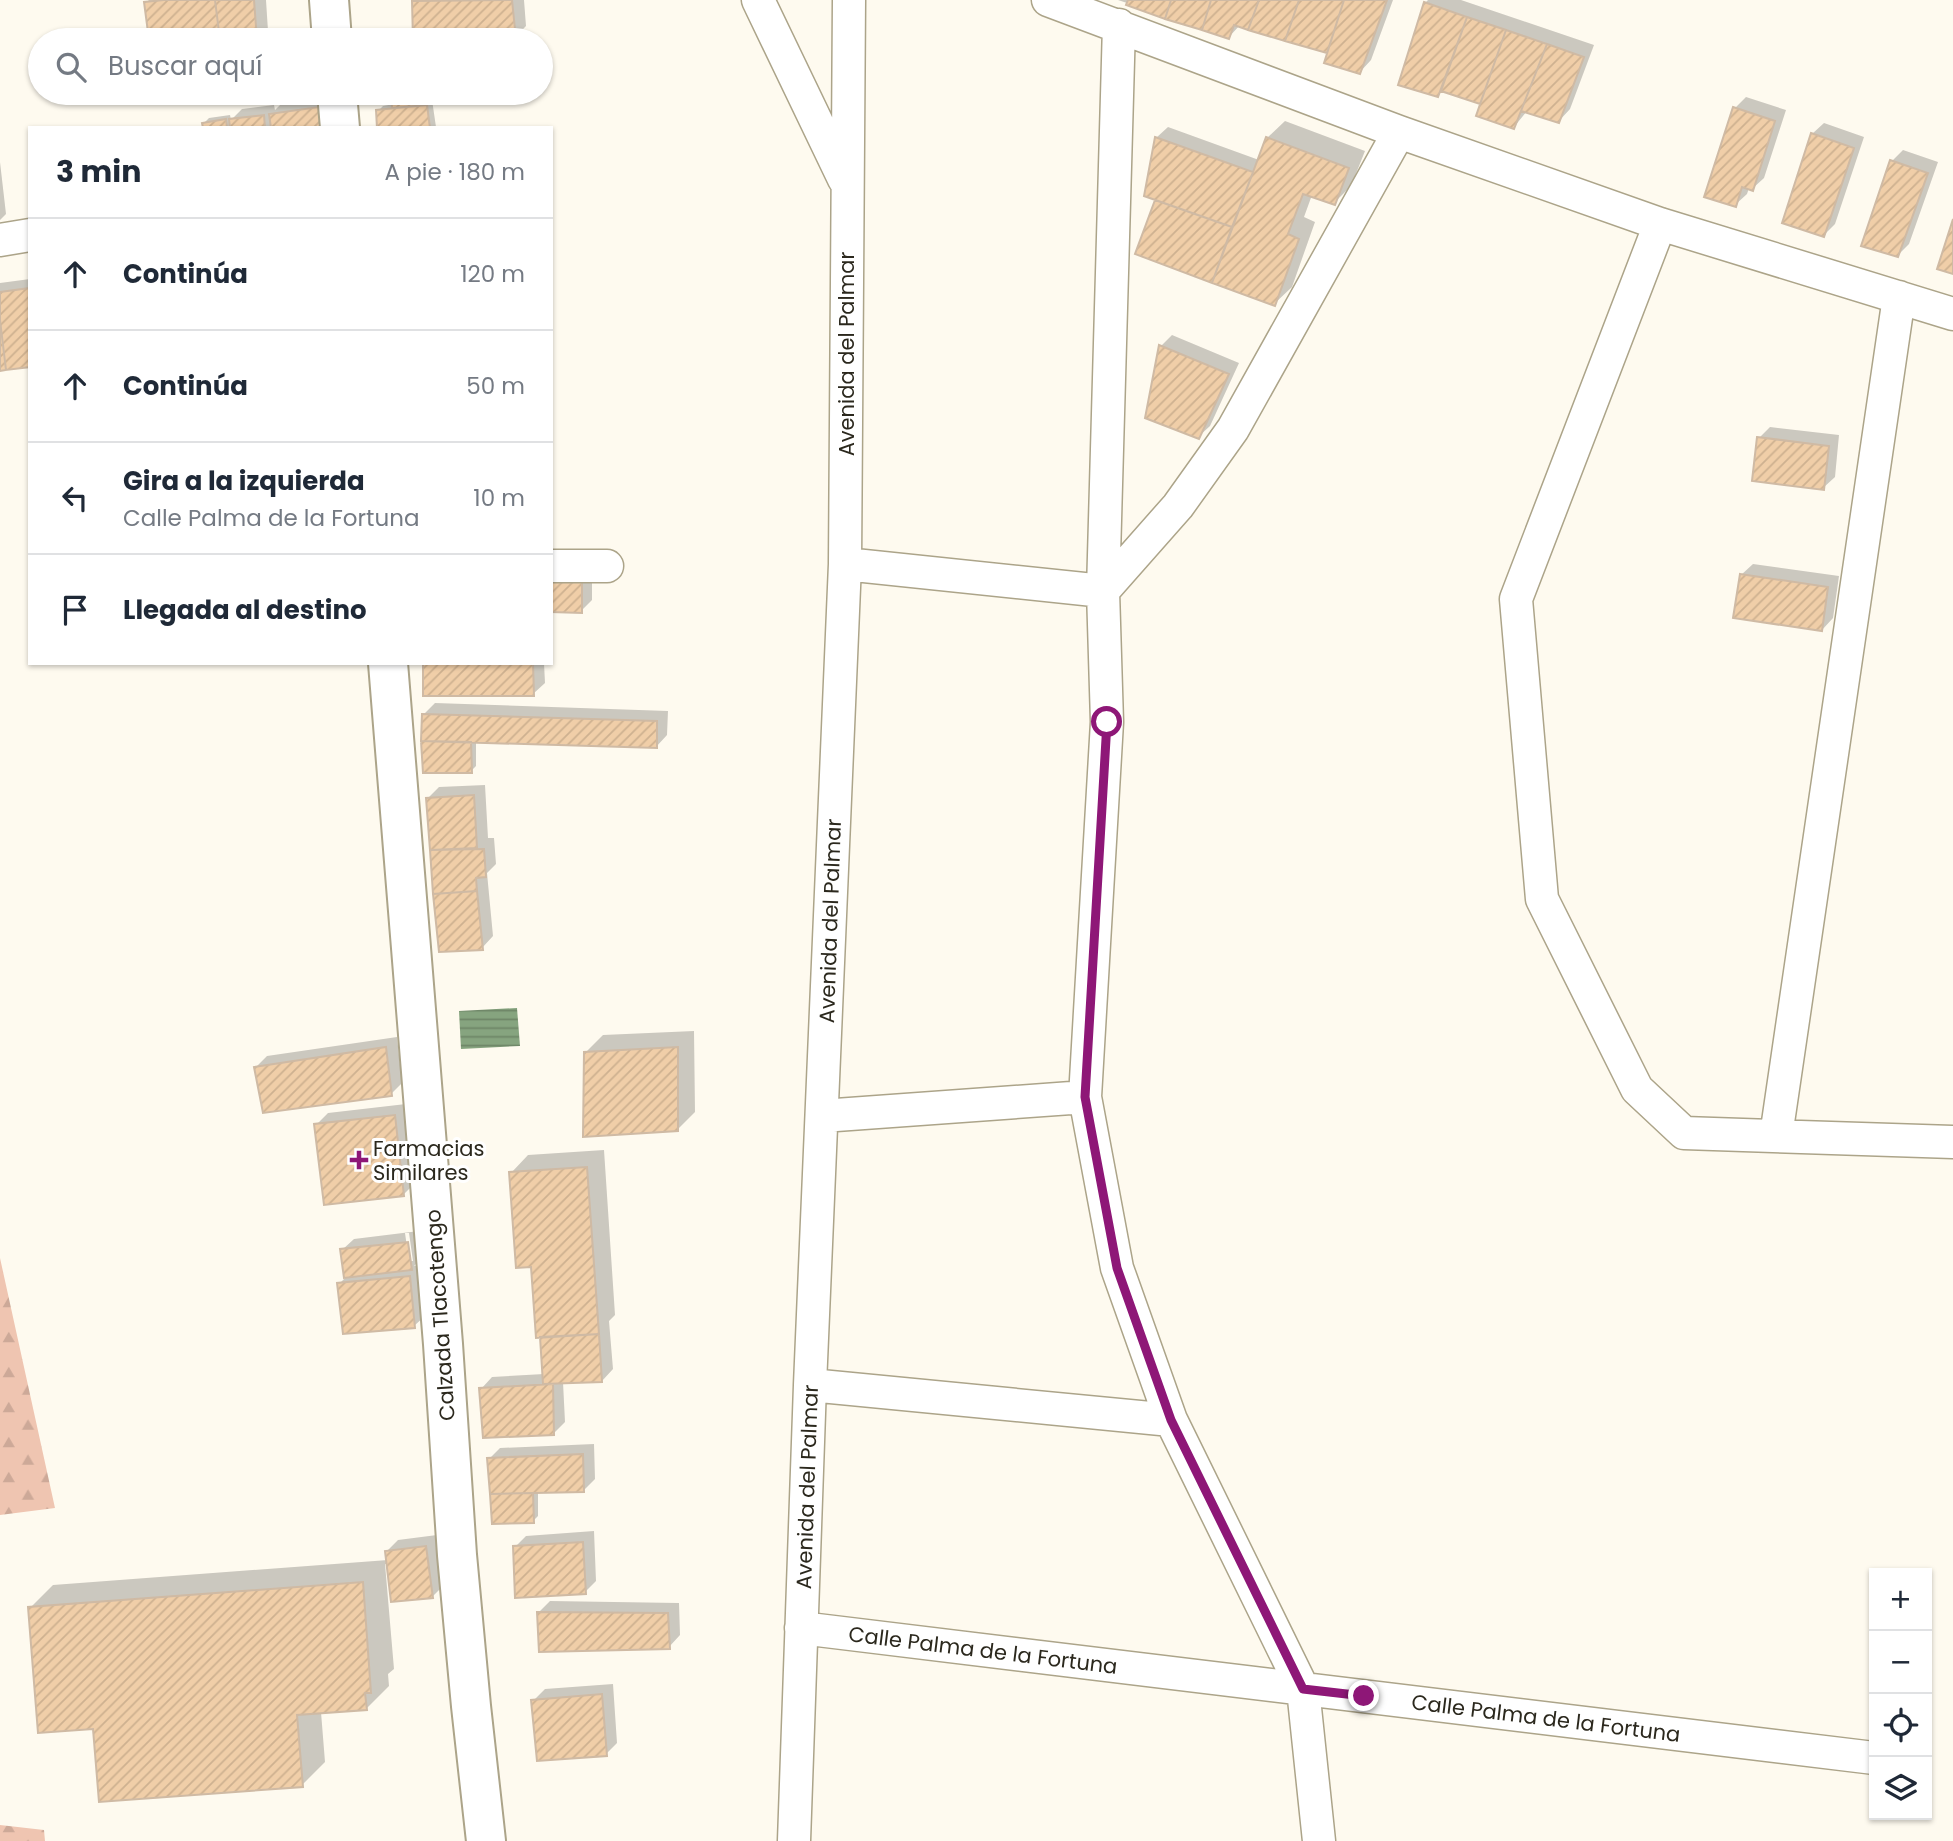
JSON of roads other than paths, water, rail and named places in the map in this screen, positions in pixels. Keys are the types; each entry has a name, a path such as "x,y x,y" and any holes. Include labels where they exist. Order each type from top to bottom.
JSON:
{"street":[{"path":"329,0 331,28"},
{"path":"758,0 848,186"},
{"name":"Avenida del Palmar","path":"794,1841 810,1385 845,564 849,0"},
{"path":"1048,0 1399,132 1660,224 1953,314"},
{"path":"1118,25 1103,591 1107,722 1085,1097 1117,1268 1171,1420 1303,1689 1319,1841"},
{"path":"338,105 340,126"},
{"path":"1103,591 1178,506 1233,429 1399,132"},
{"path":"1660,224 1516,598 1542,899 1637,1089 1684,1133 1953,1142"},
{"path":"0,240 28,235"},
{"path":"1776,1136 1899,296"},
{"path":"845,564 1103,591"},
{"path":"553,566 607,566"},
{"name":"Calzada Tlacotengo","path":"388,665 441,1316 457,1555 486,1841"},
{"path":"822,1116 1085,1097"},
{"path":"810,1385 1171,1420"},
{"name":"Calle Palma de la Fortuna","path":"802,1628 1869,1757"}],"place":[{"name":"Farmacias Similares","path":"359,1160"}]}
